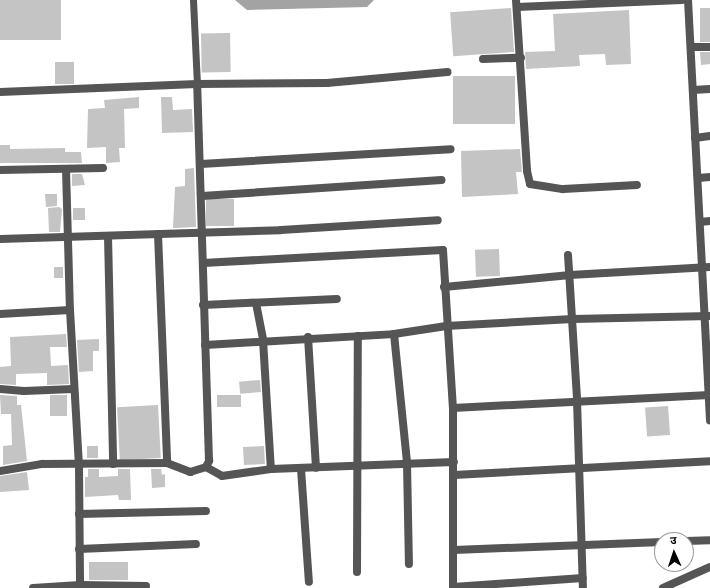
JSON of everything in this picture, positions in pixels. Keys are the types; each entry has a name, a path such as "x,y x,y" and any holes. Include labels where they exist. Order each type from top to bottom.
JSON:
{"street":[{"path":"637,185 563,189 530,184 526,171 521,58 516,4 682,0"},
{"path":"688,0 700,222 706,268 710,420"},
{"path":"691,48 710,47"},
{"path":"483,59 521,58"},
{"path":"0,92 197,84 327,83 447,72"},
{"path":"197,84 203,232 203,305 211,455 206,467"},
{"path":"693,90 710,89"},
{"path":"695,138 710,136"},
{"path":"201,164 452,149"},
{"path":"0,170 103,168"},
{"path":"66,169 70,310 79,466 80,586"},
{"path":"698,178 710,177"},
{"path":"202,196 442,180"},
{"path":"0,239 68,238 438,220"},
{"path":"700,222 710,221"},
{"path":"158,234 167,463"},
{"path":"108,236 113,464"},
{"path":"203,263 444,250 444,287 454,462 453,587 583,578"},
{"path":"568,255 577,400 583,546 583,588"},
{"path":"444,287 570,275 706,268"},
{"path":"203,305 337,299"},
{"path":"256,303 263,340 271,469"},
{"path":"0,314 70,310"},
{"path":"205,345 308,337 394,334 446,326 573,319 707,317"},
{"path":"394,334 407,463 409,564"},
{"path":"357,572 358,336"},
{"path":"308,337 316,468"},
{"path":"0,389 24,391 74,389"},
{"path":"452,408 577,400 709,395"},
{"path":"454,475 710,461"},
{"path":"0,471 42,464 79,466 167,463 190,472 206,467 222,476 271,469 454,462"},
{"path":"301,469 309,582"},
{"path":"79,514 206,511"},
{"path":"694,541 710,540"},
{"path":"454,550 654,542"},
{"path":"79,549 196,544"},
{"path":"665,587 710,567"},
{"path":"34,588 146,586"}],"lane":[{"path":"193,0 197,84"}],"shaded area":[{"path":"235,0 374,0 367,7 247,10"}],"building":[{"path":"0,0 61,0 61,40 0,40"},
{"path":"511,8 514,52 453,56 450,12"},
{"path":"700,8 710,8 710,42 700,42"},
{"path":"629,10 631,64 606,65 605,54 579,55 580,66 526,69 525,52 555,51 553,14"},
{"path":"230,33 231,72 202,73 201,34"},
{"path":"700,52 710,52 710,64 701,65"},
{"path":"55,62 74,62 74,84 55,84"},
{"path":"453,76 515,76 515,124 453,124"},
{"path":"139,97 139,108 124,109 125,148 119,148 120,162 106,163 106,147 87,148 88,109 105,108 104,100"},
{"path":"161,97 172,97 173,110 192,109 193,132 162,133"},
{"path":"0,145 10,145 10,149 65,148 65,152 81,152 82,163 0,163"},
{"path":"520,149 522,172 516,172 518,194 462,197 461,151"},
{"path":"194,168 196,227 173,228 175,187 185,186 185,169"},
{"path":"72,174 82,174 85,185 72,186"},
{"path":"45,194 57,194 57,206 46,207"},
{"path":"206,199 234,199 234,226 206,226"},
{"path":"59,207 62,209 60,232 49,232 48,208"},
{"path":"73,208 85,208 85,220 73,220"},
{"path":"499,249 500,276 476,277 475,250"},
{"path":"54,267 63,267 63,278 54,278"},
{"path":"66,334 67,347 50,347 51,366 68,365 69,384 47,385 47,373 16,374 16,385 0,384 0,367 11,366 10,337"},
{"path":"99,339 99,351 93,351 93,371 79,372 77,340"},
{"path":"260,380 261,392 240,394 239,382"},
{"path":"0,395 17,396 17,405 21,405 27,461 3,465 3,446 12,445 11,414 1,414"},
{"path":"50,395 67,395 67,416 50,416"},
{"path":"217,395 241,395 241,407 217,407"},
{"path":"158,405 161,458 120,460 117,407"},
{"path":"668,406 670,435 647,437 645,408"},
{"path":"87,446 98,446 98,458 87,458"},
{"path":"264,446 265,464 244,465 243,447"},
{"path":"88,469 99,469 99,477 118,476 118,469 130,469 131,500 119,500 118,495 85,497 85,477 88,477"},
{"path":"151,469 161,469 162,475 165,474 165,487 152,488"},
{"path":"27,472 29,490 0,492 0,476"},
{"path":"89,562 128,562 128,580 89,580"}]}
